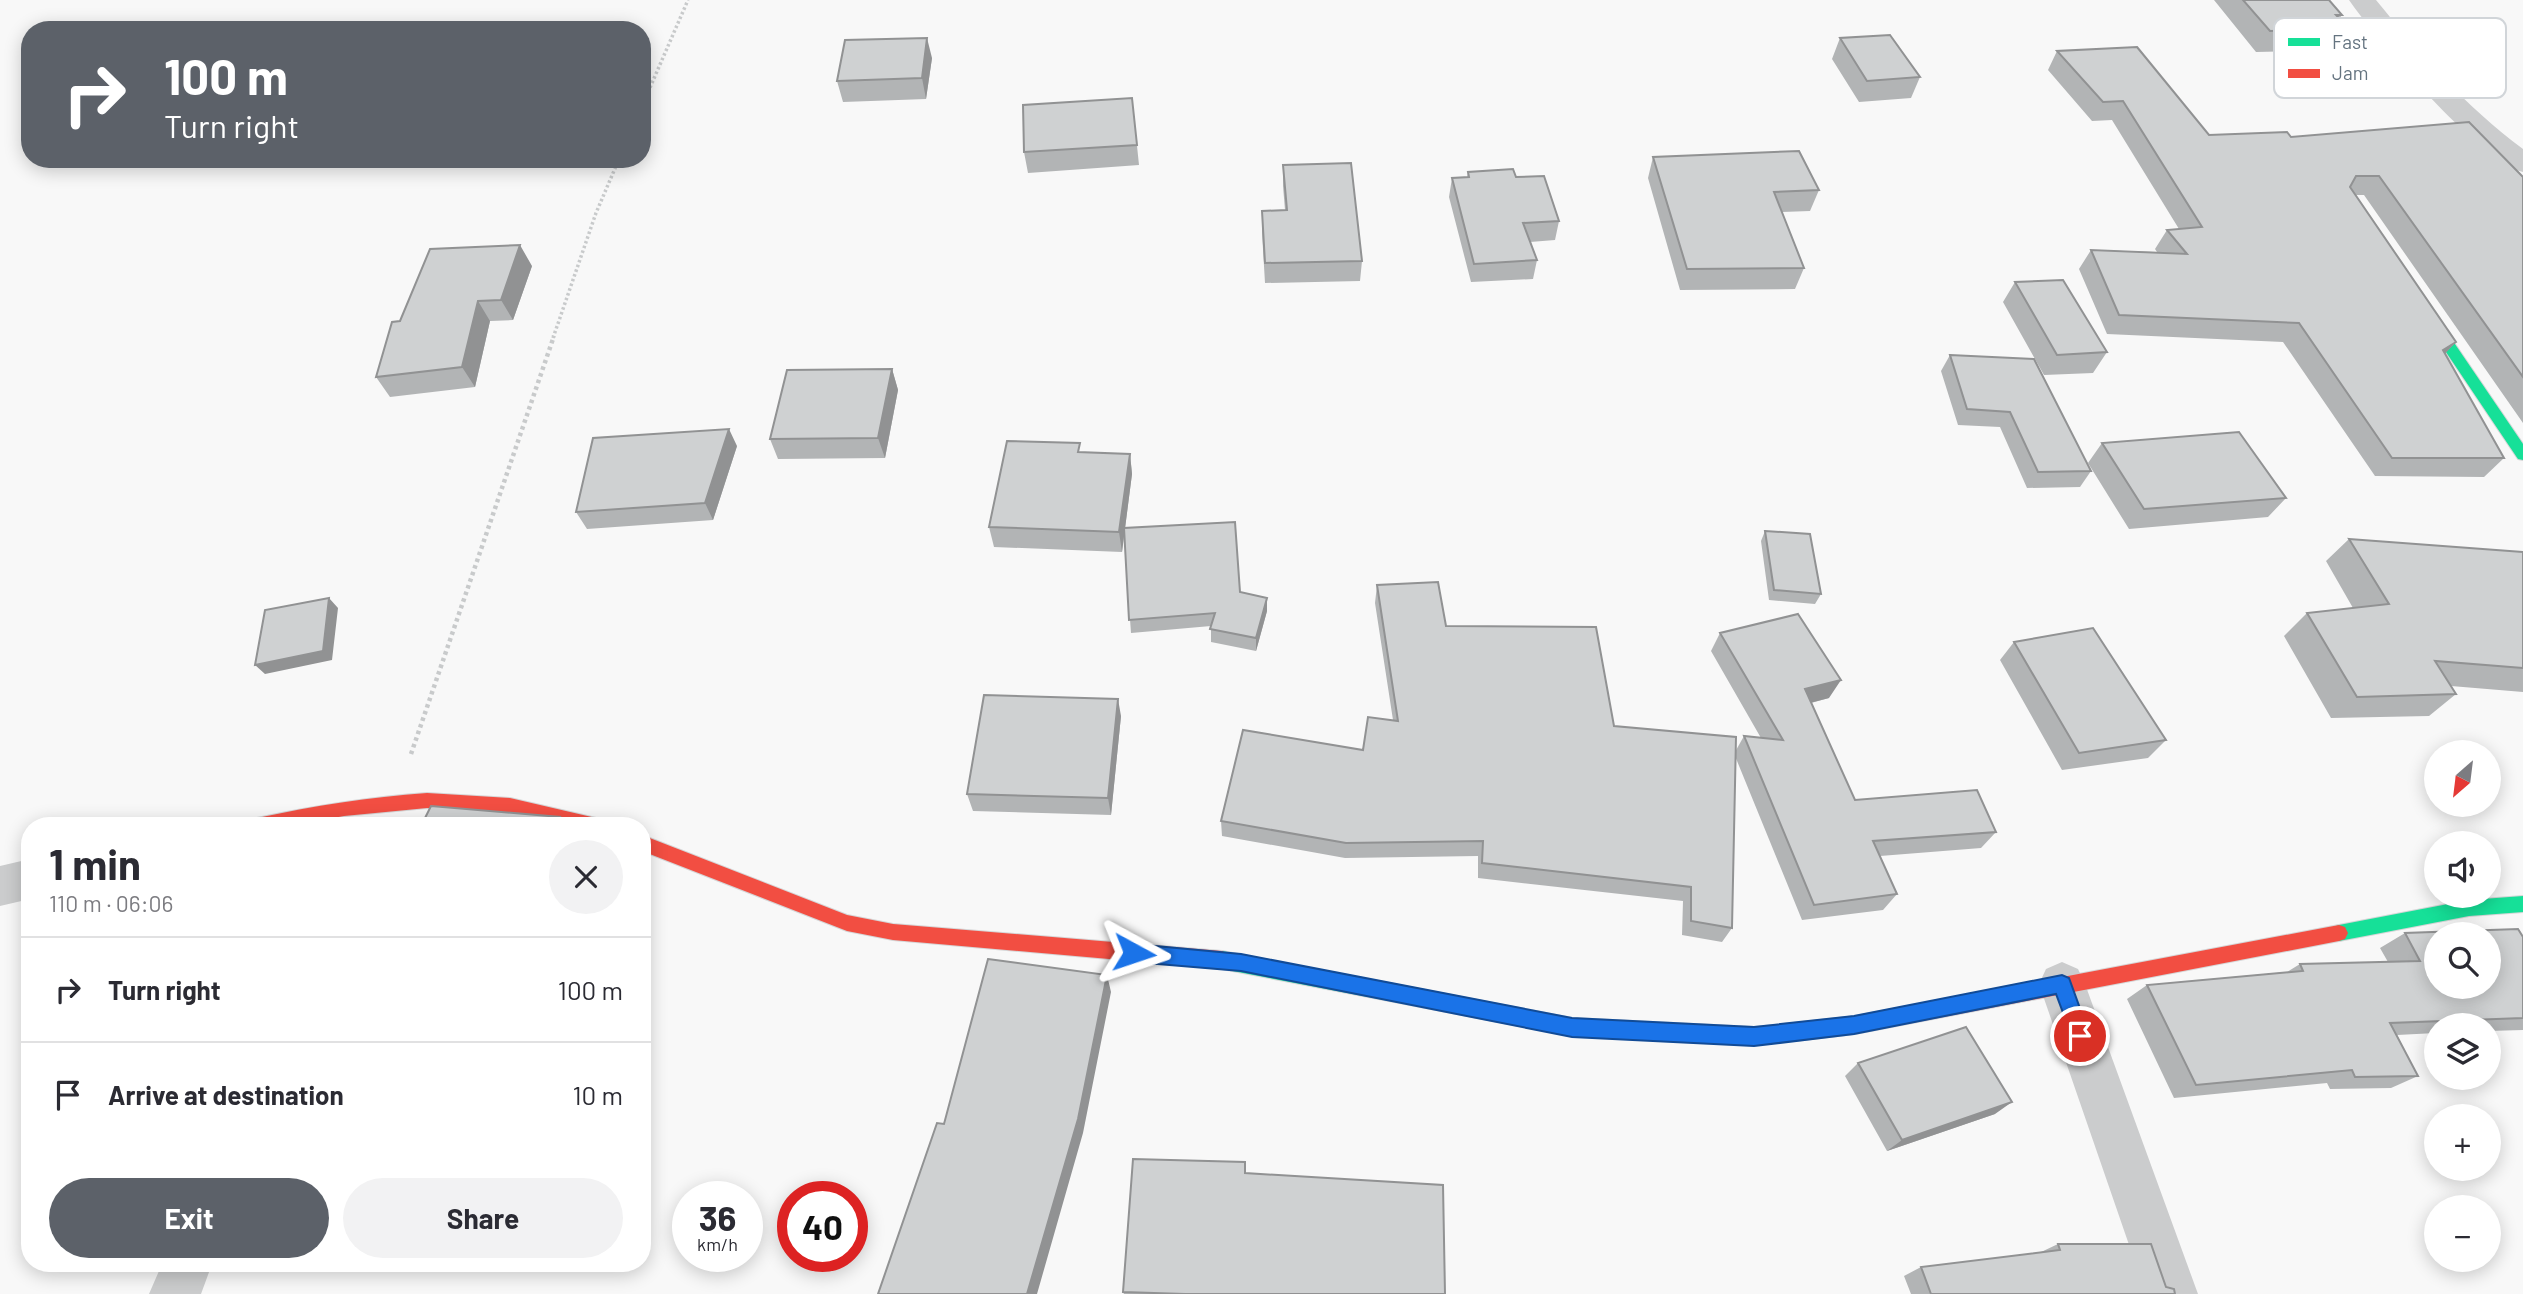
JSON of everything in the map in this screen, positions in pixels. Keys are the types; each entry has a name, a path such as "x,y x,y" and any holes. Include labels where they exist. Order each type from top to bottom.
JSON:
{"street":[{"path":"2362,0 2377,18"},
{"path":"2446,98 2523,163"},
{"path":"2415,296 2523,455"},
{"path":"333,817 395,801 523,806 563,817"},
{"path":"651,847 847,923 893,932 1241,962 1572,1027 1754,1036 1854,1025 2469,908 2523,904"},
{"path":"0,886 21,881"},
{"path":"2062,984 2172,1294"},
{"path":"175,1294 184,1272"}],"path":[{"path":"651,85 688,0"},
{"path":"395,801 596,213 615,168"}],"building":[{"path":"2243,0 2329,0 2342,15 2336,15 2339,18 2274,18 2274,31 2270,31"},
{"path":"1890,35 1920,77 1867,81 1840,38"},
{"path":"927,38 922,78 837,81 845,40"},
{"path":"2137,47 2209,135 2287,132 2291,137 2469,122 2523,177 2523,377 2379,176 2356,176 2350,187 2456,342 2443,350 2504,458 2392,458 2299,323 2119,315 2091,250 2187,254 2167,230 2202,227 2123,101 2103,102 2057,51"},
{"path":"1132,98 1137,145 1024,152 1023,105"},
{"path":"1799,151 1819,190 1774,192 1804,268 1687,269 1653,157"},
{"path":"1351,163 1362,261 1265,263 1262,211 1287,210 1283,165"},
{"path":"1513,169 1516,177 1544,176 1559,221 1523,223 1537,260 1474,264 1452,178 1469,177 1468,172"},
{"path":"520,245 501,300 478,301 462,367 376,377 392,322 400,321 430,249"},
{"path":"2063,280 2107,352 2057,355 2015,282"},
{"path":"1950,355 2034,359 2091,471 2038,472 2010,412 1967,409"},
{"path":"892,369 878,438 770,439 787,370"},
{"path":"729,429 705,503 576,512 593,438"},
{"path":"2239,432 2286,498 2144,509 2102,443"},
{"path":"1007,441 1080,443 1078,452 1130,454 1119,532 989,527"},
{"path":"1235,522 1240,592 1267,598 1256,638 1210,629 1215,613 1129,620 1124,528"},
{"path":"1765,531 1810,534 1821,594 1774,590"},
{"path":"2349,539 2523,552 2523,668 2435,661 2456,694 2357,697 2307,613 2389,604"},
{"path":"1438,582 1446,626 1596,627 1614,726 1736,737 1732,928 1691,921 1691,887 1482,863 1483,841 1346,843 1221,821 1243,730 1363,750 1368,717 1398,721 1377,585"},
{"path":"329,598 323,651 255,665 265,610"},
{"path":"1798,614 1841,680 1805,689 1855,800 1977,790 1996,832 1873,841 1897,894 1814,905 1744,736 1783,740 1720,633"},
{"path":"2093,628 2166,740 2079,753 2014,642"},
{"path":"984,695 1118,699 1108,798 967,794"},
{"path":"431,806 560,817 426,817"},
{"path":"2518,929 2523,937 2523,1018 2501,1019 2501,1013 2424,1013 2424,1022 2390,1023 2418,1076 2355,1077 2352,1070 2196,1085 2147,985 2303,971 2300,964 2420,961 2405,933 2424,932 2424,999 2501,999 2501,930"},
{"path":"988,959 1107,975 1078,1119 1027,1294 878,1294 937,1123 944,1124"},
{"path":"1966,1027 2012,1102 1902,1140 1858,1063"},
{"path":"1133,1159 1245,1162 1245,1173 1443,1185 1445,1294 1123,1292"},
{"path":"2058,1244 2151,1244 2166,1287 2174,1289 2175,1294 1931,1294 1921,1267 2060,1250"}],"traffic: fast":[{"path":"2422,306 2523,455"},
{"path":"2339,933 2469,908 2523,904"},
{"path":"1222,960 1572,1027 1754,1036 1794,1032"}],"traffic: jam":[{"path":"297,817 344,808 427,801 510,806 563,817"},
{"path":"651,847 847,923 893,932 1222,960"},
{"path":"1794,1032 1855,1025 2339,933"}],"route":[{"path":"1134,953 1241,962 1572,1027 1754,1036 1854,1025 2062,984 2080,1036"}]}
